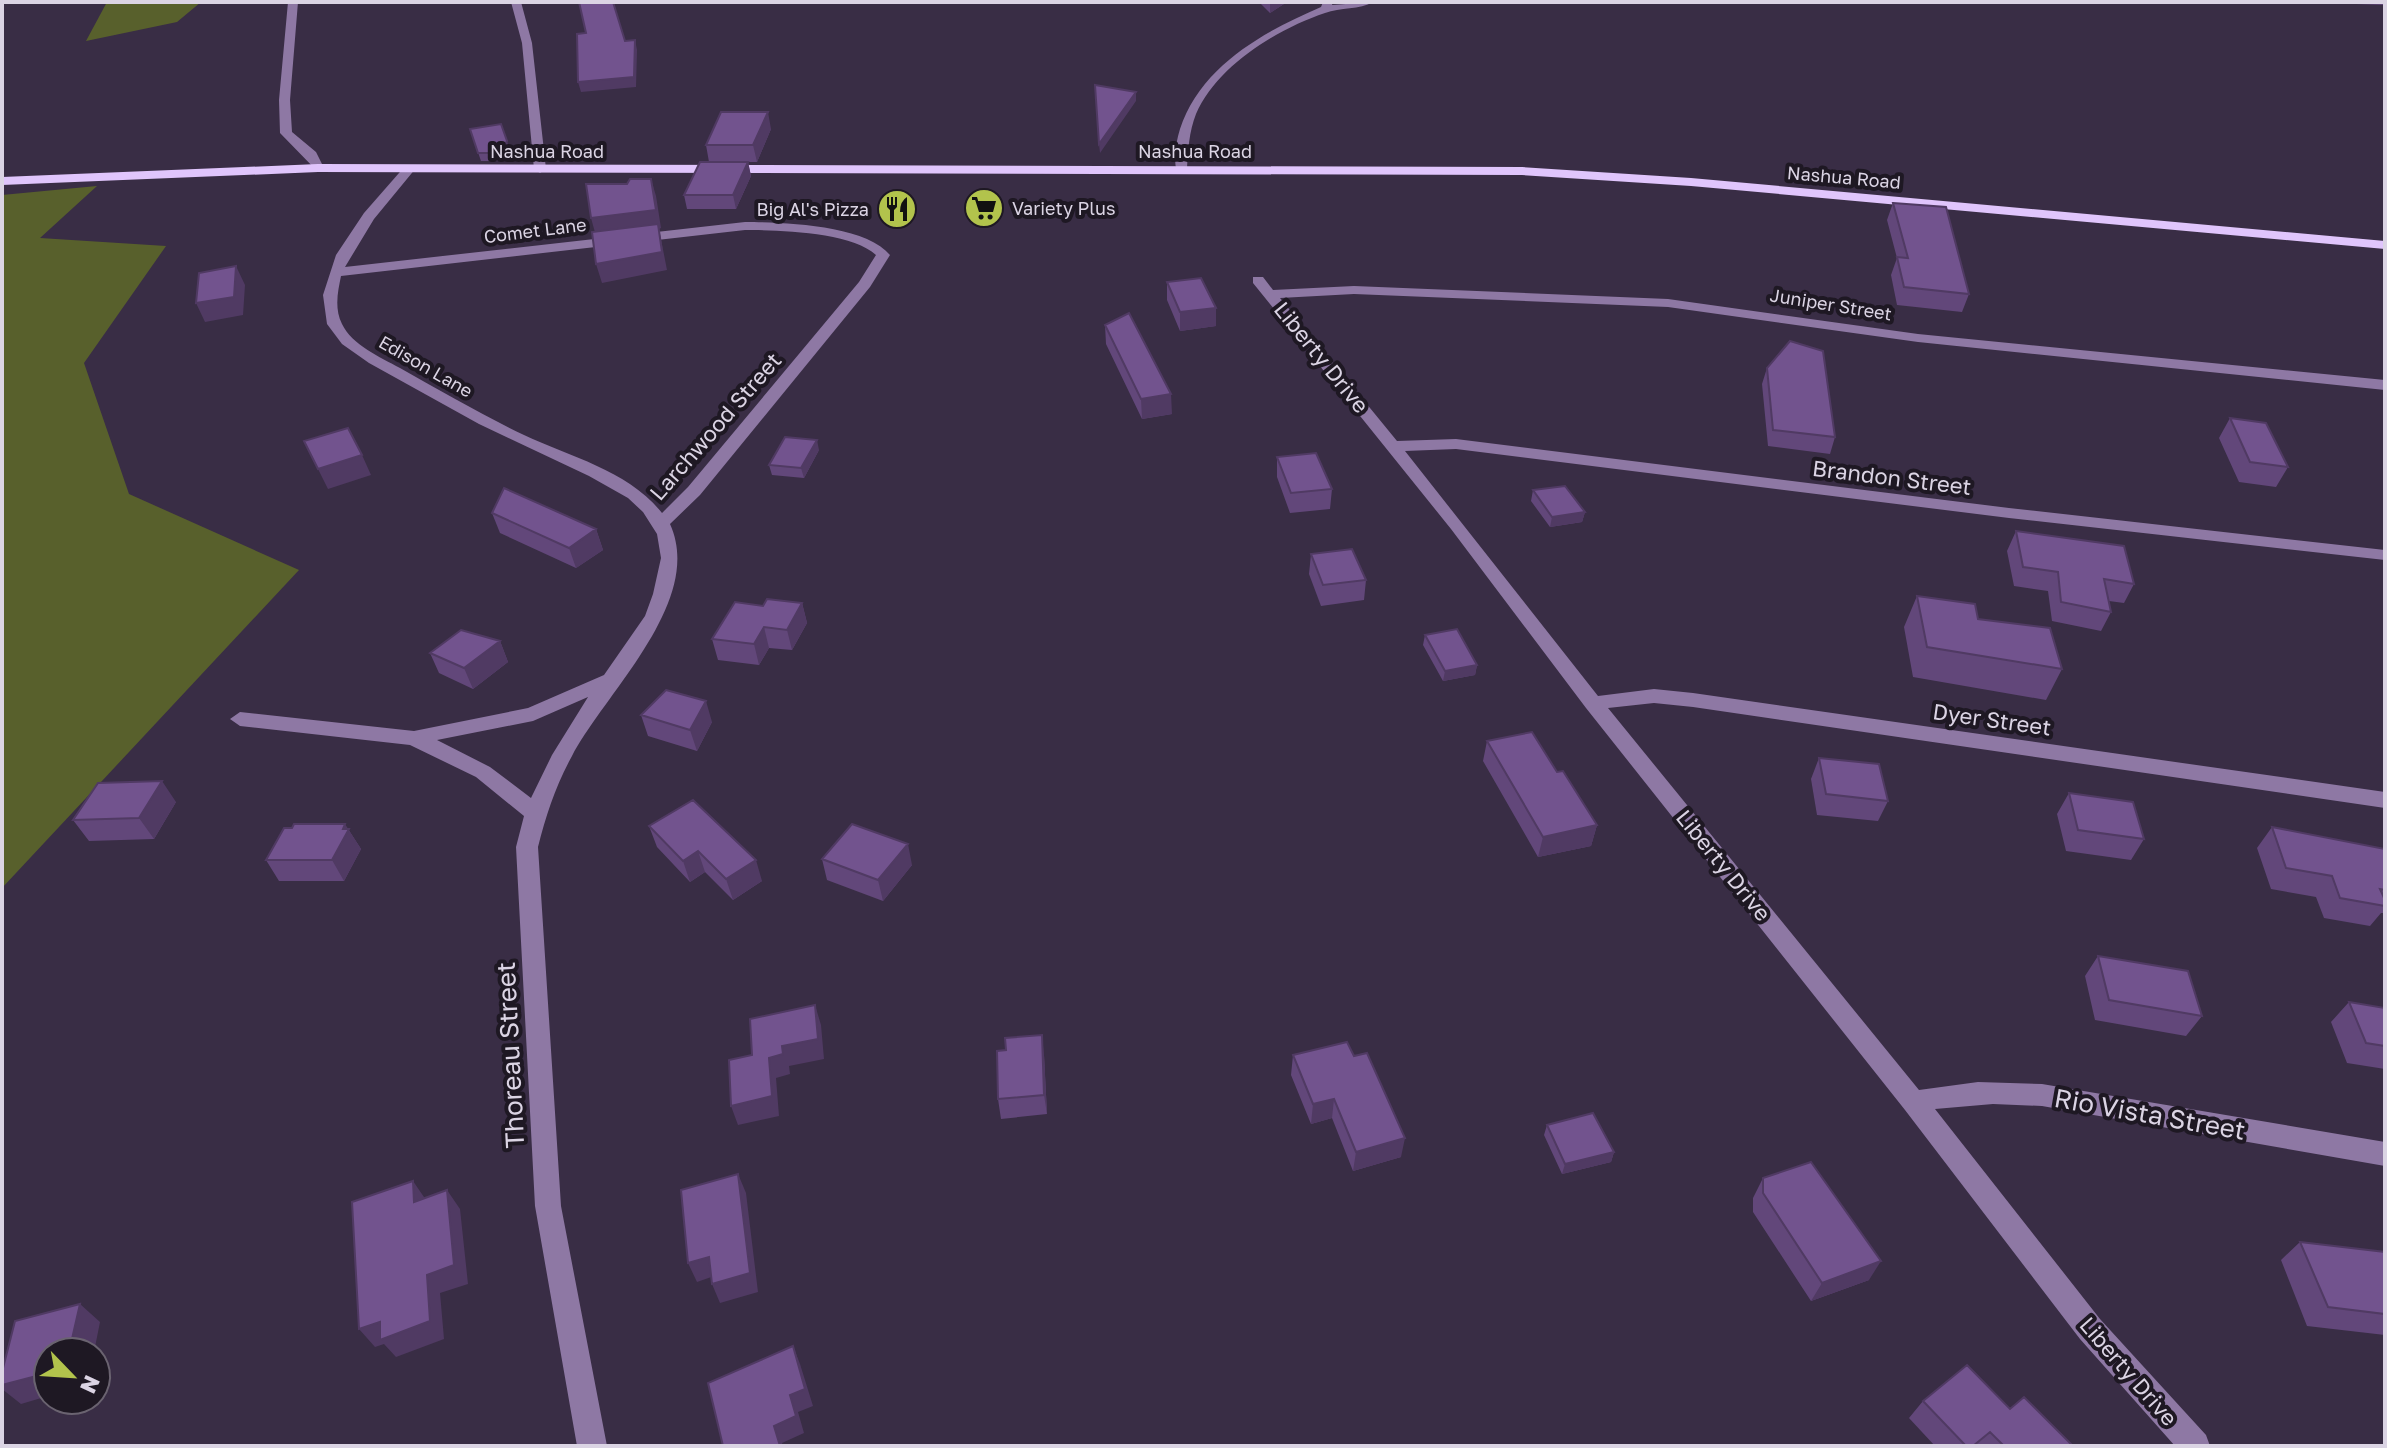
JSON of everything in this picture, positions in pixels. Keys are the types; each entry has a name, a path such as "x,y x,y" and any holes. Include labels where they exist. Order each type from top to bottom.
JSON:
{"main road":[{"name":"Nashua Road","path":"2,181 318,168 1454,169 1579,173 2385,245"}],"street":[{"path":"293,2 293,36 284,77 286,133 312,155 318,168"},
{"path":"516,2 527,43 540,169"},
{"path":"1181,169 1182,134 1206,87 1225,68 1273,34 1326,6 1368,2"},
{"name":"Edison Lane","path":"410,168 364,222 337,272 330,301 331,316 342,334 361,351 470,414 610,481 649,510 661,524"},
{"name":"Comet Lane","path":"337,272 601,240 761,226 855,239 878,247"},
{"name":"Larchwood Street","path":"611,679 654,617 666,590 668,543 661,524 694,491 865,284 883,255 878,247"},
{"name":"Juniper Street","path":"1264,287 1668,303 1918,338 2385,385"},
{"name":"Liberty Drive","path":"1264,287 1394,446 1593,703 1914,1102 2090,1329 2195,1446"},
{"name":"Brandon Street","path":"1394,446 1456,444 2009,513 2385,555"},
{"path":"240,719 414,738 533,714 611,679"},
{"name":"Thoreau Street","path":"592,1446 548,1206 527,847 534,812 546,781 611,679"},
{"name":"Dyer Street","path":"1593,703 1639,696 1693,700 2385,800"},
{"path":"414,738 483,772 534,812"},
{"name":"Rio Vista Street","path":"1914,1102 1961,1092 2029,1093 2385,1154"}],"green space":[{"path":"107,2 201,2 177,22 86,41"},
{"path":"97,186 40,238 166,246 84,363 129,494 299,570 2,888 2,195"}],"building":[{"path":"579,2 613,2 625,41 635,40 634,77 578,82 577,34 586,33"},
{"path":"1095,85 1136,92 1099,144"},
{"path":"721,112 768,112 753,145 706,145"},
{"path":"501,124 507,141 500,153 478,153 470,129"},
{"path":"700,162 748,162 733,195 684,195"},
{"path":"630,179 651,179 656,210 591,218 586,184 627,184"},
{"path":"1893,203 1946,207 1969,294 1904,287 1897,257 1908,258"},
{"path":"658,224 662,252 596,264 592,232"},
{"path":"236,266 234,297 196,303 199,273"},
{"path":"1201,278 1216,308 1180,312 1167,282"},
{"path":"1129,313 1171,394 1141,399 1105,325"},
{"path":"1790,341 1823,351 1835,437 1773,430 1767,368"},
{"path":"2230,418 2266,423 2288,467 2250,462"},
{"path":"348,428 362,455 318,469 304,441"},
{"path":"785,437 817,440 801,468 769,465"},
{"path":"1316,453 1332,489 1291,493 1277,457"},
{"path":"1565,486 1585,512 1552,517 1533,490"},
{"path":"504,488 596,529 569,548 492,513"},
{"path":"2016,531 2124,546 2134,584 2104,579 2111,612 2061,602 2058,572 2023,567"},
{"path":"1352,549 1366,580 1323,585 1311,554"},
{"path":"1917,596 1975,604 1978,619 2050,628 2062,669 1927,647"},
{"path":"767,599 802,603 787,630 764,627 754,644 712,639 735,602 763,606"},
{"path":"1457,629 1477,665 1445,671 1425,635"},
{"path":"461,630 500,641 464,668 430,653"},
{"path":"666,690 706,701 690,730 641,715"},
{"path":"1532,732 1557,772 1563,771 1597,825 1543,837 1487,741"},
{"path":"1819,758 1879,764 1888,801 1826,794"},
{"path":"162,781 139,818 73,820 98,783"},
{"path":"2069,793 2133,802 2144,839 2078,830"},
{"path":"693,800 756,860 726,879 698,851 683,861 649,826"},
{"path":"294,824 345,824 343,829 349,829 332,860 266,860 284,828 292,828"},
{"path":"852,824 908,844 878,880 822,859"},
{"path":"2272,827 2385,849 2385,890 2380,889 2385,906 2340,898 2332,876 2286,868"},
{"path":"2098,956 2188,971 2202,1016 2109,1000"},
{"path":"2349,1002 2385,1008 2385,1046 2366,1043"},
{"path":"815,1005 818,1039 782,1046 783,1054 769,1058 772,1096 731,1106 729,1060 752,1055 750,1019"},
{"path":"1042,1035 1044,1095 998,1099 997,1051 1006,1050 1005,1038"},
{"path":"1347,1042 1354,1056 1367,1053 1405,1138 1356,1152 1334,1099 1313,1104 1293,1055"},
{"path":"1593,1113 1614,1152 1565,1164 1547,1125"},
{"path":"1811,1162 1881,1261 1822,1283 1763,1193 1763,1178"},
{"path":"738,1174 750,1273 712,1284 709,1257 688,1263 681,1190"},
{"path":"413,1181 414,1202 447,1190 454,1265 427,1275 430,1321 380,1340 380,1322 359,1329 352,1202"},
{"path":"2300,1242 2385,1252 2385,1314 2328,1307"},
{"path":"80,1304 73,1336 32,1336 32,1377 2,1385 2,1372 15,1321"},
{"path":"793,1346 805,1389 790,1395 796,1416 774,1426 780,1446 723,1446 708,1383"},
{"path":"1967,1365 2010,1409 2024,1397 2073,1446 2004,1446 1990,1432 1973,1446 1966,1446 1923,1401"}],"place":[{"name":"Variety Plus","path":"984,208"},
{"name":"Big Al's Pizza","path":"897,209"}]}
